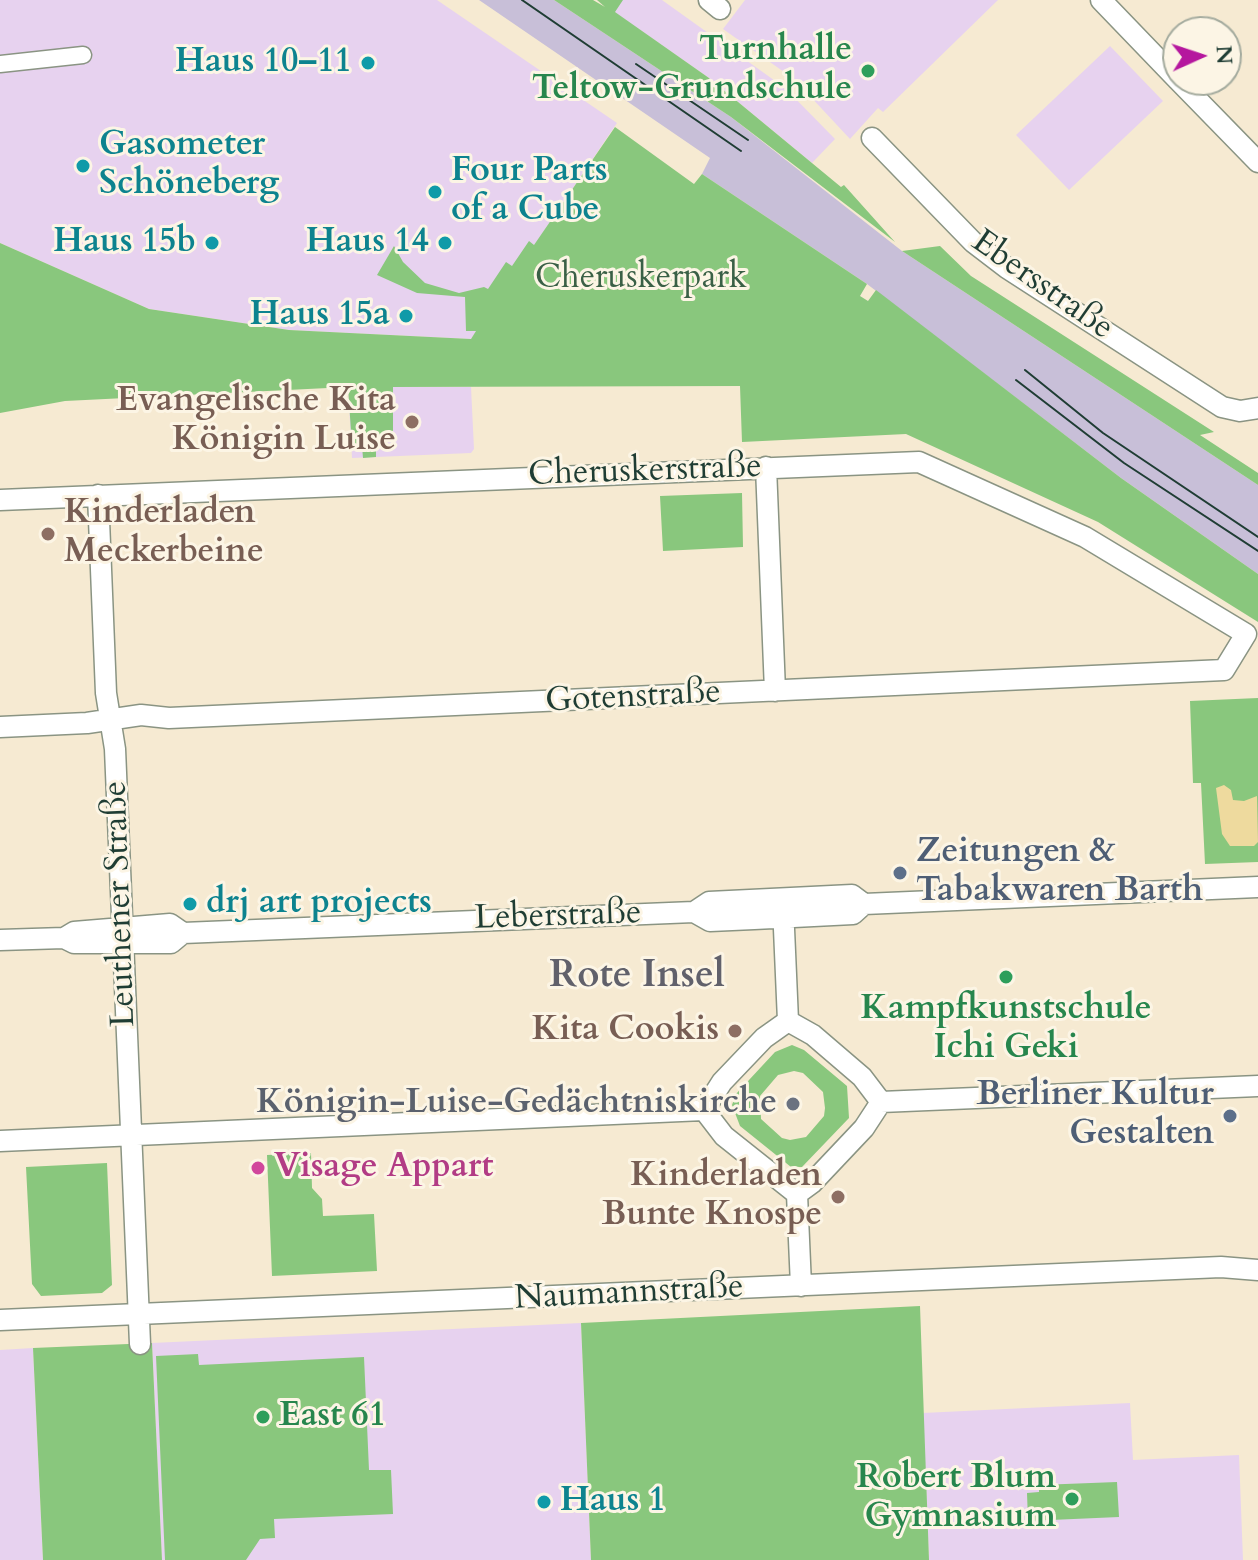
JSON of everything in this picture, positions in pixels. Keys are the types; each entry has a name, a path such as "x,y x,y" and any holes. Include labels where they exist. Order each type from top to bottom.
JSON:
{"street":[{"path":"1101,0 1162,63"},
{"path":"0,64 83,55"},
{"path":"1194,96 1258,162"},
{"name":"Ebersstraße","path":"872,138 973,242 1007,268 1231,410 1258,408"},
{"name":"Cheruskerstraße","path":"0,500 919,462 1085,537 1246,634"},
{"path":"766,467 775,691"},
{"name":"Leuthener Straße","path":"98,495 110,720 115,749 140,1344"},
{"name":"Gotenstraße","path":"0,727 141,715 169,718 1224,670 1246,634"},
{"name":"Leberstraße","path":"0,940 64,938 74,932 122,935 171,943 183,933 694,912 709,902 783,908 852,895 864,904 1258,887"},
{"path":"783,908 788,1021"},
{"path":"788,1021 826,1045 862,1077 881,1102"},
{"path":"704,1110 722,1082 764,1038 788,1021"},
{"path":"881,1102 1258,1086"},
{"path":"797,1194 812,1183 864,1128 881,1102"},
{"path":"0,1141 704,1110"},
{"path":"704,1110 724,1136 797,1194 801,1286"},
{"name":"Naumannstraße","path":"0,1320 1221,1267 1258,1270"}],"shaded area":[{"path":"0,0 437,0 617,123 471,339 289,330 149,309 0,243"},
{"path":"479,0 554,0 731,117 902,251 1258,485 1258,574 1121,478 867,284 702,174 710,158"},
{"path":"597,0 662,0 785,88 835,139 812,163 709,78"},
{"path":"745,0 998,0 883,112 878,108 850,139 794,79 723,29"},
{"path":"1110,46 1163,101 1069,190 1016,135"},
{"name":"Evangelische Kita Königin Luise","path":"348,387 471,387 474,449 471,453 352,458"},
{"path":"581,1323 591,1560 162,1560 152,1343"},
{"path":"33,1348 43,1560 0,1560 0,1350"},
{"path":"1130,1403 1133,1460 1239,1455 1243,1560 929,1560 923,1413"}],"green space":[{"path":"554,0 593,0 605,7 597,0 623,0 615,12 709,78 841,187 844,185 895,242 731,117"},
{"name":"Cheruskerpark","path":"615,127 694,184 702,174 867,284 860,296 868,301 876,290 1121,478 1258,574 1258,622 1098,522 906,434 742,442 740,386 393,387 393,439 376,440 376,457 363,458 362,446 352,446 348,387 65,401 0,413 0,243 149,309 289,330 471,339 476,331 466,331 465,297 417,293 377,275 394,246 403,262 425,283 459,293 484,287 488,289 506,262 512,266 529,241 534,245"},
{"path":"940,246 971,276 1214,432 1200,435 1258,473 1258,485 902,251"},
{"path":"742,493 743,547 663,551 660,496"},
{"path":"1258,698 1258,862 1205,864 1201,783 1193,783 1190,701"},
{"path":"792,1045 804,1050 847,1086 849,1118 802,1167 791,1167 740,1126 732,1105 736,1094 775,1052","holes":["794,1071 803,1073 823,1092 824,1116 806,1137 782,1138 761,1119 760,1096 778,1075"]},
{"path":"311,1153 312,1188 322,1199 323,1216 374,1214 377,1271 272,1276 267,1155"},
{"path":"107,1163 112,1285 102,1293 41,1296 32,1284 26,1167"},
{"path":"920,1306 929,1560 591,1560 581,1323"},
{"path":"152,1343 162,1560 43,1560 33,1348"},
{"name":"East 61","path":"198,1354 199,1365 364,1357 369,1470 391,1470 393,1514 274,1519 275,1538 260,1539 246,1560 165,1560 156,1356"},
{"name":"Robert Blum Gymnasium","path":"1117,1482 1119,1517 1028,1521 1027,1493 1039,1492 1039,1485"}],"sand":[{"path":"1224,785 1231,790 1233,800 1244,801 1257,796 1258,842 1254,846 1230,846 1222,834 1216,788"}],"tram line":[{"path":"522,0 741,151"},
{"path":"636,64 748,140"},
{"path":"1025,370 1103,433 1258,537"},
{"path":"1016,380 1124,463 1258,551"}],"place":[{"name":"Haus 10–11","path":"368,63"},
{"name":"Turnhalle Teltow-Grundschule","path":"868,71"},
{"name":"Gasometer Schöneberg","path":"83,166"},
{"name":"Four Parts of a Cube","path":"435,192"},
{"name":"Haus 15b","path":"212,243"},
{"name":"Haus 14","path":"445,243"},
{"name":"Haus 15a","path":"406,316"},
{"name":"Evangelische Kita Königin Luise","path":"412,422"},
{"name":"Kinderladen Meckerbeine","path":"48,534"},
{"name":"Zeitungen & Tabakwaren Barth","path":"900,873"},
{"name":"drj art projects","path":"190,904"},
{"name":"Kampfkunstschule Ichi Geki","path":"1006,977"},
{"name":"Kita Cookis","path":"735,1031"},
{"name":"Königin-Luise-Gedächtniskirche","path":"793,1104"},
{"name":"Berliner Kultur Gestalten","path":"1230,1116"},
{"name":"Visage Appart","path":"258,1168"},
{"name":"Kinderladen Bunte Knospe","path":"838,1197"},
{"name":"East 61","path":"263,1417"},
{"name":"Robert Blum Gymnasium","path":"1072,1499"},
{"name":"Haus 1","path":"544,1502"}],"district":[{"name":"Rote Insel","path":"637,977"}]}
